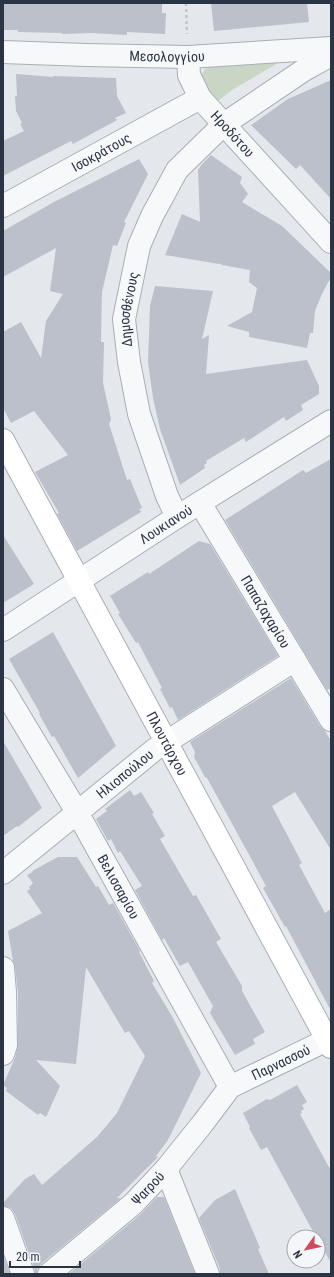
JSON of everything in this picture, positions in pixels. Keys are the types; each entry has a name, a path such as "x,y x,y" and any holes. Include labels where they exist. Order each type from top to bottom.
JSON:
{"street":[{"name":"Μεσολογγίου","path":"3,52 86,55 188,56 331,48"},
{"path":"224,124 304,70 331,55"},
{"name":"Ηροδότου","path":"188,56 189,75 200,98 331,242"},
{"name":"Ισοκράτους","path":"3,206 200,98"},
{"name":"Δημοσθένους","path":"177,517 167,496 139,414 128,362 124,319 139,246 152,216 177,170 224,124"},
{"name":"Λουκιανού","path":"3,630 177,517 331,421"},
{"name":"Πλουτάρχου","path":"3,440 330,1042"},
{"name":"Παπαζαχαρίου","path":"200,503 331,720"},
{"name":"Ηλιοπούλου","path":"3,874 154,750 295,660"},
{"name":"Βελισσαρίου","path":"3,689 77,812 230,1087"},
{"path":"3,968 6,1045 3,1054"},
{"name":"Παρνασσού","path":"230,1087 330,1042"},
{"name":"Ψαrρού","path":"49,1274 133,1204 166,1169 203,1124 230,1087"},
{"path":"166,1169 208,1274"},
{"path":"3,1218 23,1274"}],"path":[{"path":"186,3 188,56"}],"green space":[{"path":"277,60 278,63 232,90 218,101 213,100 200,77 205,69 214,65"}],"building":[{"path":"3,3 162,3 162,13 166,13 165,34 127,32 127,35 92,33 62,34 3,30"},
{"path":"211,3 307,3 309,22 214,31"},
{"path":"16,74 53,77 116,78 117,96 126,113 115,118 117,120 73,144 71,141 3,176 3,141 24,131 16,111"},
{"path":"331,80 331,199 300,165 296,169 251,125 288,99"},
{"path":"211,155 242,177 240,183 248,194 242,202 282,226 331,273 331,277 315,311 313,333 310,333 307,348 249,337 249,332 227,326 252,312 257,288 249,282 250,270 222,265 219,263 165,255 182,214 200,222 198,170"},
{"path":"139,159 148,174 124,222 126,223 117,246 113,245 102,292 101,342 104,342 103,383 111,419 109,424 127,480 130,479 142,508 139,509 141,512 77,551 57,514 59,513 35,472 68,455 34,411 11,423 3,408 3,332 21,322 41,358 46,321 63,294 50,291 56,248 3,277 3,231 54,202"},
{"path":"155,286 213,291 202,339 209,335 206,374 307,360 319,386 319,394 301,405 303,410 286,421 284,417 246,442 244,438 206,461 207,463 204,465 205,468 180,485 160,429 153,398 148,362 150,306"},
{"path":"331,459 331,688 327,690 225,520 303,470 306,473"},
{"path":"3,535 34,584 3,603"},
{"path":"199,541 210,544 278,656 178,720 172,707 170,708 160,689 162,688 138,642 136,643 118,614 120,613 110,596 148,572 149,574"},
{"path":"53,632 116,746 78,778 54,736 52,737 9,659"},
{"path":"291,678 320,726 331,741 331,850 295,792 272,806 302,863 299,865 325,913 331,909 331,1011 286,926 285,927 263,888 266,886 194,757 195,752 190,742"},
{"path":"3,741 42,808 18,827 17,826 3,836"},
{"path":"130,790 134,796 141,792 154,813 152,814 165,836 160,839 193,896 196,895 221,939 216,942 242,986 242,991 265,1032 253,1039 255,1044 235,1055 210,1013 213,1006 188,962 180,966 164,938 162,940 135,890 142,886 120,851 118,853 111,839 108,841 96,819 107,811 105,809"},
{"path":"58,857 77,857 96,887 98,886 109,905 113,903 140,951 139,952 154,981 152,983 173,1018 201,1073 168,1140 156,1156 158,1157 117,1198 121,1198 41,1264 37,1269 37,1274 35,1274 35,1270 15,1214 11,1208 3,1206 3,1203 25,1179 34,1174 42,1185 97,1137 117,1113 145,1056 129,1031 125,1033 86,967 76,1064 36,1060 60,1086 46,1117 40,1113 38,1115 6,1091 7,1088 3,1085 15,1058 18,1045 18,992 8,931 42,913 27,891 33,883 27,875"},
{"path":"297,1085 307,1102 302,1105 304,1109 300,1114 331,1171 331,1263 326,1254 326,1229 312,1229 267,1147 261,1150 243,1113 267,1099 270,1100"},
{"path":"235,1189 260,1248 258,1249 269,1274 220,1274 220,1269 199,1218 215,1200"},
{"path":"157,1197 164,1197 195,1274 69,1274 141,1214"},
{"path":"3,1255 10,1274 3,1274"}]}
